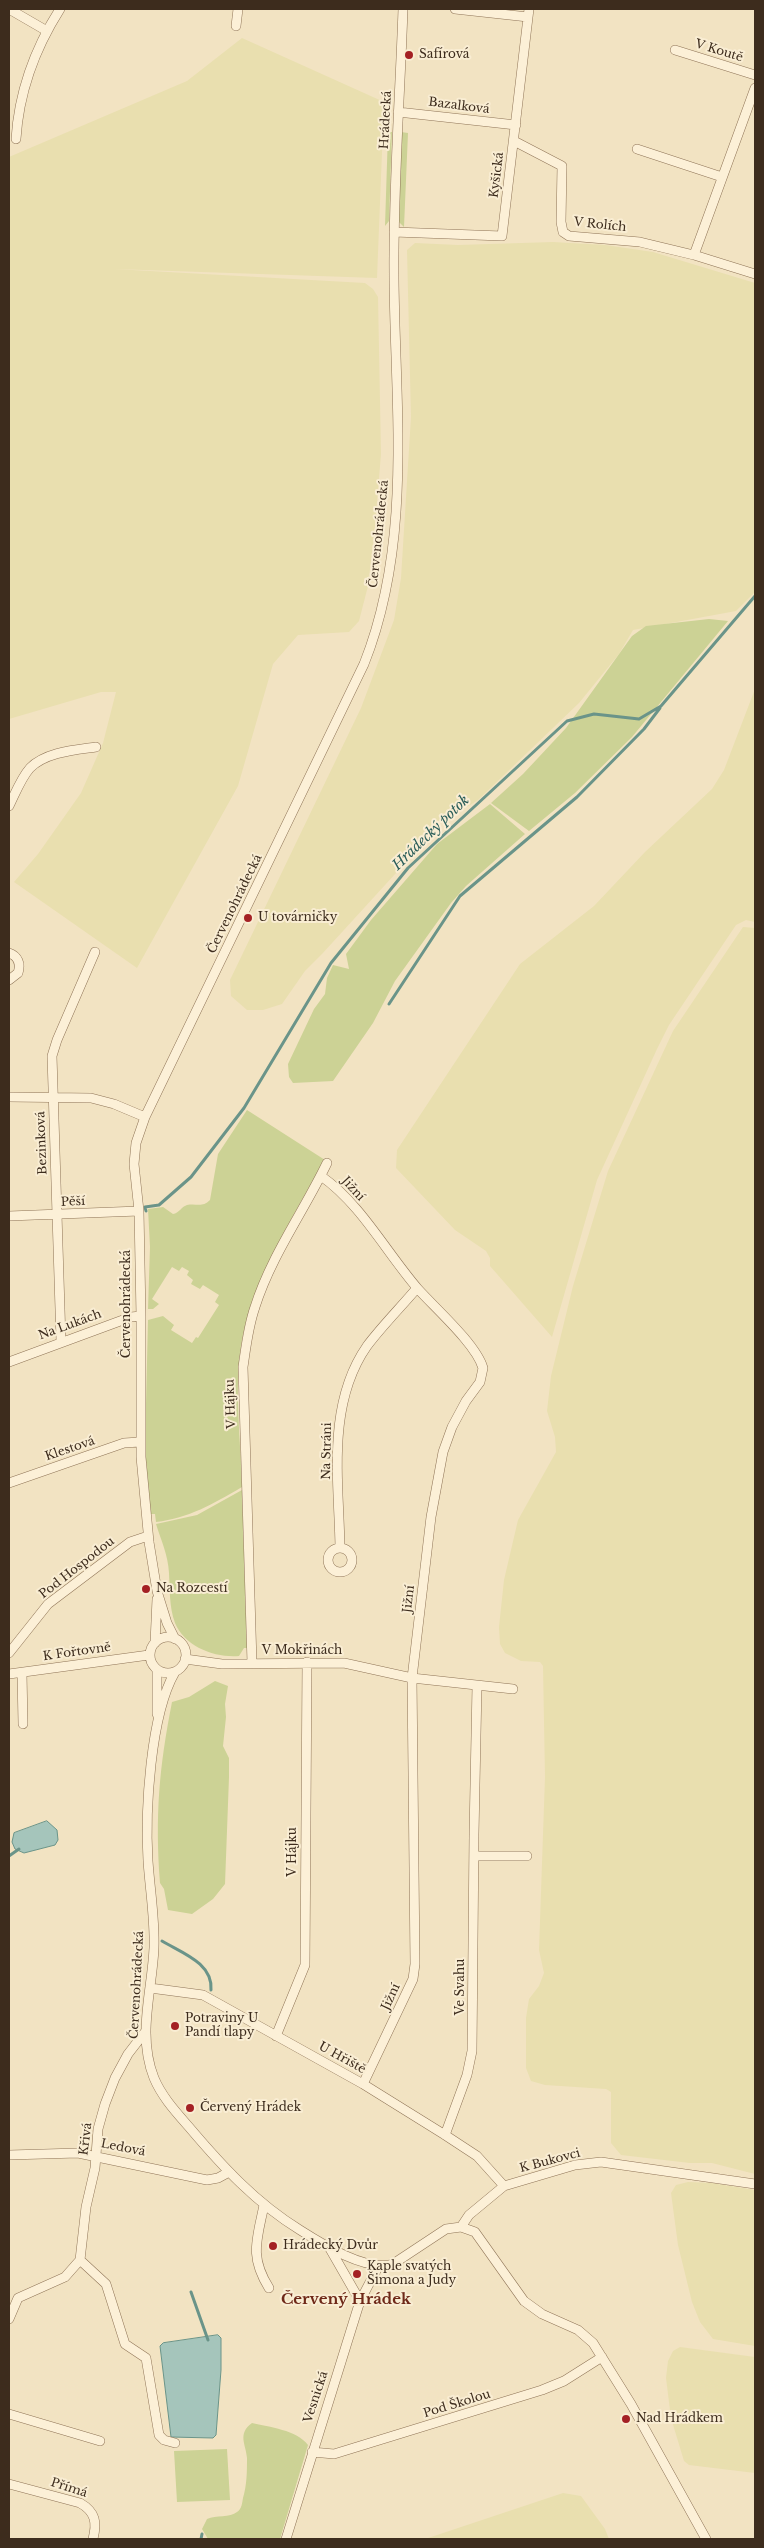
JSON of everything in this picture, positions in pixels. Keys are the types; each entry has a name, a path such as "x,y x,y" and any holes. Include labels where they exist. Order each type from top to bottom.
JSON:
{"street":[{"path":"9,9 46,31"},
{"path":"16,139 18,109 32,60 46,31 60,9"},
{"path":"236,26 238,9"},
{"name":"Hrádecká","path":"394,232 403,9"},
{"path":"455,9 529,13"},
{"name":"Kyšická","path":"394,232 502,236 529,13"},
{"name":"V Koutě","path":"675,50 755,75"},
{"path":"694,255 755,88"},
{"path":"9,108 18,109"},
{"name":"Bazalková","path":"398,112 516,125"},
{"name":"V Rolích","path":"514,141 562,166 561,222 563,232 569,236 640,242 694,255 755,274"},
{"path":"637,150 722,177"},
{"name":"Červenohrádecká","path":"175,1639 167,1623 157,1591 148,1536 140,1442 141,1316 139,1211 134,1153 145,1117 364,664 378,623 388,575 398,464 394,232"},
{"path":"9,806 26,774 38,762 64,752 96,747"},
{"name":"Bezinková","path":"61,1341 53,1097 54,1050 95,952"},
{"path":"9,953 15,956 19,964 18,973 9,980"},
{"path":"9,1097 96,1099 145,1117"},
{"name":"V Hájku","path":"252,1663 243,1367 247,1334 255,1306 287,1236 327,1164"},
{"name":"Jižní","path":"322,1176 346,1198 417,1288 469,1345 481,1363 483,1373 480,1382 466,1401 452,1427 443,1452 432,1517 412,1678 415,1964 413,1979 363,2084"},
{"name":"Pěší","path":"9,1216 139,1211"},
{"name":"Na Stráni","path":"340,1548 338,1448 343,1400 350,1379 368,1346 417,1288"},
{"name":"Na Lukách","path":"9,1362 61,1341 131,1317 141,1316"},
{"name":"Klestová","path":"9,1483 124,1443 140,1442"},
{"name":"Pod Hospodou","path":"10,1648 48,1604 130,1542 148,1536"},
{"name":"Červenohrádecká","path":"155,1642 157,1591"},
{"path":"165,1637 175,1639 184,1647 185,1659 182,1667 175,1672 166,1673 157,1670 150,1662 150,1655 155,1642 165,1637"},
{"name":"K Fořtovně","path":"9,1674 150,1655"},
{"name":"V Mokřinách","path":"185,1659 212,1664 344,1663 412,1678 513,1689"},
{"name":"V Hájku","path":"276,2036 305,1965 307,1662"},
{"name":"Červenohrádecká","path":"157,1670 158,1721 148,1808 148,1859 154,1947 145,2032 149,2064 164,2096 229,2172 264,2205 291,2224 330,2247 378,2267"},
{"name":"Červenohrádecká","path":"158,1721 168,1685 175,1672"},
{"path":"22,1673 23,1724"},
{"name":"Ve Svahu","path":"445,2135 467,2076 472,2051 477,1686"},
{"path":"474,1856 527,1856"},
{"name":"U Hřiště","path":"150,1988 203,1994 363,2084 445,2135 477,2156 504,2186"},
{"name":"Křivá","path":"80,2260 82,2235 96,2156 98,2129 114,2078 128,2054 145,2032"},
{"name":"Ledová","path":"9,2154 59,2153 96,2156 207,2180 218,2178 229,2172"},
{"name":"K Bukovci","path":"461,2227 469,2215 504,2186 575,2165 601,2162 755,2184"},
{"path":"264,2205 255,2259 260,2274 269,2288"},
{"path":"378,2267 393,2264 446,2230 461,2227 470,2230 479,2237 524,2301 542,2314 578,2330 592,2343 602,2357 706,2539"},
{"path":"330,2247 360,2301"},
{"path":"9,2319 18,2298 65,2277 80,2260 106,2284 125,2344 146,2358 159,2435 164,2440 174,2443"},
{"name":"Vesnická","path":"286,2539 360,2301 378,2267"},
{"name":"Pod Školou","path":"312,2452 334,2454 542,2390 564,2381 602,2357"},
{"path":"9,2414 100,2441"},
{"name":"Přímá","path":"9,2484 80,2502 88,2507 96,2523 93,2539"}],"shaded area":[{"path":"242,38 384,102 377,278 114,269 365,283 373,289 378,297 381,454 375,526 368,586 359,621 349,632 298,635 273,664 238,786 137,968 14,882 38,854 81,793 103,743 116,692 101,692 9,719 9,157 187,81"},
{"path":"553,242 605,245 653,252 755,283 755,592 736,611 633,630 619,654 579,703 478,800 453,816 438,821 396,873 305,971 282,1004 263,1010 247,1010 231,996 230,980 361,708 394,620 401,578 411,417 407,250 415,243 458,245"},
{"path":"755,689 755,922 746,920 736,925 669,1025 657,1049 597,1180 552,1337 490,1266 490,1258 486,1251 455,1230 396,1168 397,1150 520,964 594,906 645,852 712,789 724,770"},
{"path":"743,927 755,928 755,2174 712,2163 690,2163 621,2155 611,2143 611,2092 606,2089 545,2085 531,2081 526,2068 526,2018 529,1999 539,1986 544,1973 539,1950 545,1777 543,1666 540,1662 521,1661 505,1653 500,1644 499,1627 504,1580 518,1520 556,1452 555,1437 547,1411 551,1376 573,1286 608,1171 673,1031"},
{"path":"688,2182 712,2183 755,2190 755,2346 713,2339 700,2322 692,2302 678,2245 671,2193 676,2185"},
{"path":"680,2347 755,2357 755,2473 689,2465 684,2461 671,2418 666,2378 668,2361 673,2351"},
{"path":"563,2493 581,2496 605,2529 609,2539 425,2539"}],"green space":[{"path":"388,132 392,132 389,221 385,226"},
{"path":"401,132 408,133 404,227 398,221"},
{"path":"709,619 728,621 632,737 575,793 529,831 491,803 523,774 566,728 632,636 646,626"},
{"path":"490,804 525,834 466,886 451,903 395,981 373,1023 333,1081 293,1083 289,1077 288,1064 314,1009 325,994 327,978 333,965 349,969 346,954 371,920 437,844"},
{"path":"247,1110 325,1160 275,1250 246,1323 241,1346 238,1380 242,1487 190,1514 156,1522 155,1514 150,1514 145,1446 148,1320 163,1316 174,1325 171,1330 192,1343 196,1337 198,1338 219,1305 215,1302 219,1295 203,1285 200,1289 191,1284 193,1280 187,1275 189,1271 182,1267 179,1271 172,1267 152,1299 159,1304 153,1309 148,1309 150,1247 148,1209 163,1207 173,1214 187,1205 202,1205 210,1200 218,1154"},
{"path":"242,1490 247,1648 244,1648 239,1656 220,1655 193,1645 186,1639 175,1623 170,1598 167,1560 156,1524 197,1515"},
{"path":"215,1681 228,1686 223,1746 229,1758 225,1884 213,1899 192,1914 168,1910 164,1889 160,1883 158,1814 161,1771 172,1702 189,1697"},
{"path":"252,2423 290,2433 308,2445 280,2539 208,2539 202,2529 207,2519 231,2515 241,2508 247,2473 244,2435 247,2427"},
{"path":"227,2449 230,2500 177,2502 174,2451"}],"water":[{"path":"47,1821 57,1830 58,1840 55,1845 24,1853 15,1849 12,1842 14,1833"},
{"path":"218,2335 221,2338 221,2370 216,2435 213,2438 171,2437 160,2346 163,2343"}],"waterway":[{"name":"Hrádecký potok","path":"146,1211 145,1207 159,1205 191,1177 244,1108 331,963 408,868 567,721 594,714 639,719 661,706 755,596"},
{"path":"389,1004 460,896 577,797 644,729 660,708"},
{"path":"9,1856 19,1849"},
{"path":"162,1941 202,1966 207,1973 211,1990"},
{"name":"Hrádecký potok","path":"191,2292 208,2340"},
{"name":"Hrádecký potok","path":"201,2539 202,2534"}],"place":[{"name":"Safírová","path":"409,55"},
{"name":"U továrničky","path":"248,918"},
{"name":"Na Rozcestí","path":"146,1589"},
{"name":"Potraviny U Pandí tlapy","path":"175,2026"},
{"name":"Červený Hrádek","path":"190,2108"},
{"name":"Hrádecký Dvůr","path":"273,2246"},
{"name":"Kaple svatých Šimona a Judy","path":"357,2274"},
{"name":"Nad Hrádkem","path":"626,2419"}],"district":[{"name":"Červený Hrádek","path":"346,2300"}]}
